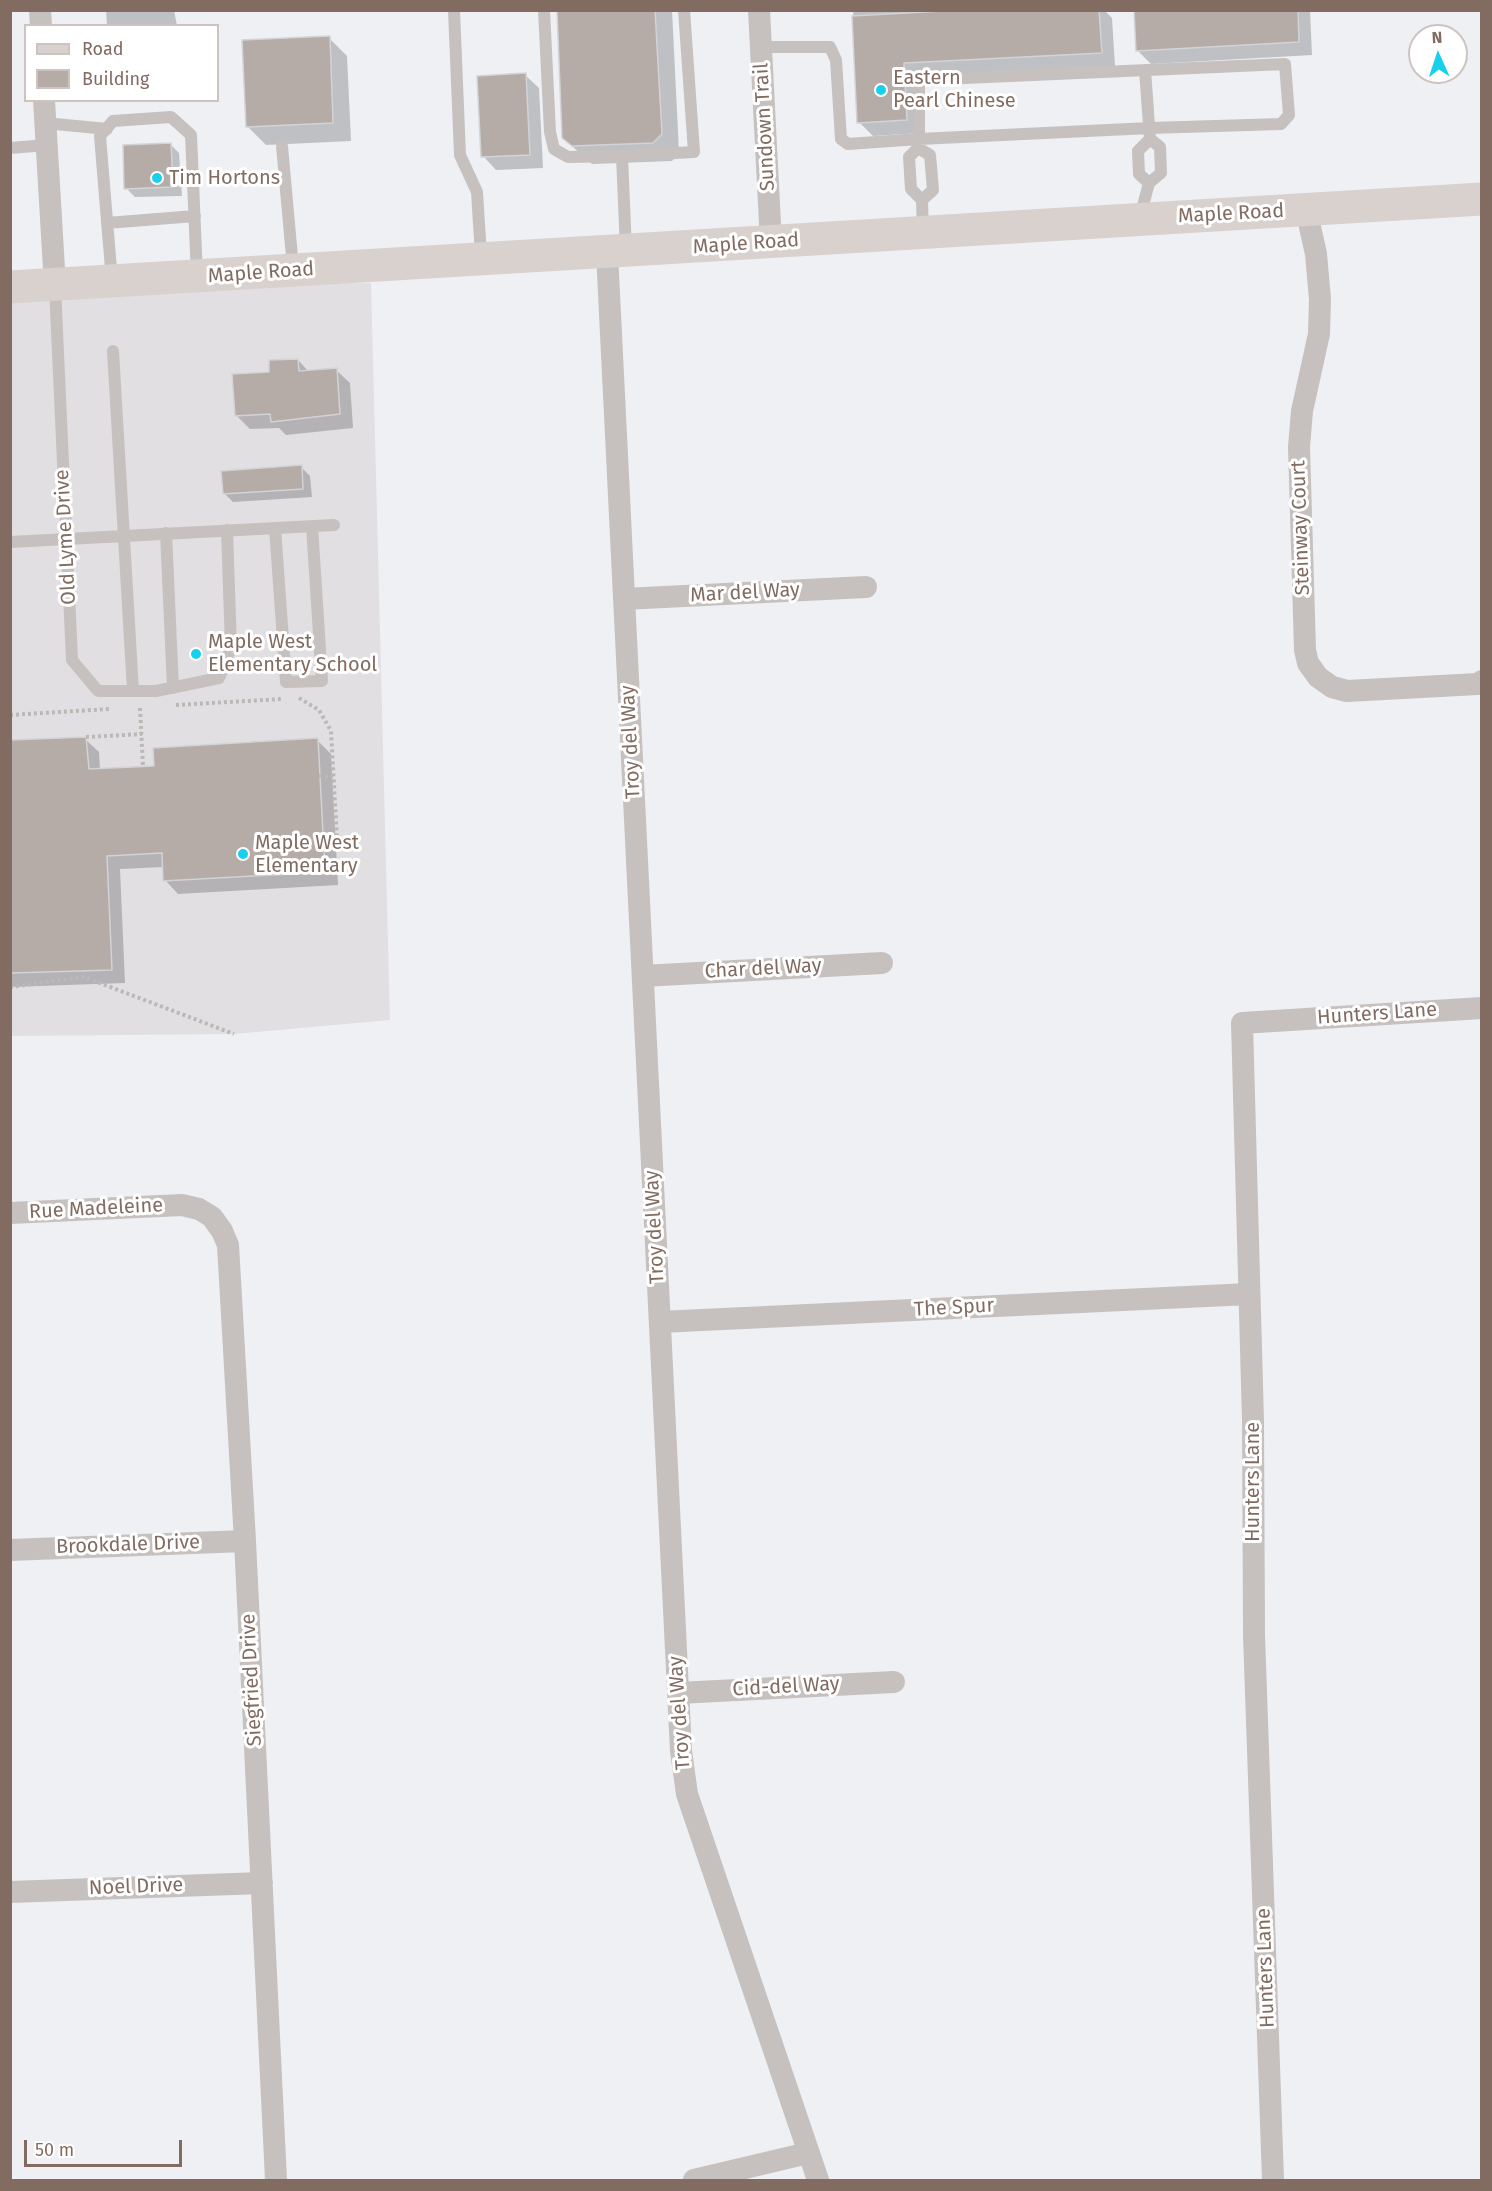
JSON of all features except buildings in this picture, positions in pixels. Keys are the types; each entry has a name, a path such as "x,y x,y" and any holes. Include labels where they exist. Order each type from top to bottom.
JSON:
{"main road":[{"name":"Maple Road","path":"10,288 1482,199"}],"street":[{"name":"Sundown Trail","path":"759,10 771,243"},
{"name":"Old Lyme Drive","path":"46,123 55,286"},
{"name":"Steinway Court","path":"1306,209 1316,254 1320,299 1319,334 1302,411 1299,447 1305,650 1308,663 1318,677 1332,687 1347,691 1478,684 1482,681"},
{"name":"Troy del Way","path":"616,252 624,600 681,1751 687,1794 818,2181"},
{"name":"Mar del Way","path":"624,600 866,587"},
{"name":"Char del Way","path":"643,976 882,963"},
{"name":"Hunters Lane","path":"1273,2181 1254,1647 1242,1023 1482,1008"},
{"name":"Rue Madeleine","path":"10,1213 182,1204"},
{"name":"Siegfried Drive","path":"182,1204 212,1217 228,1245 245,1541 276,2181"},
{"name":"The Spur","path":"660,1322 1249,1294"},
{"name":"Brookdale Drive","path":"10,1550 245,1541"},
{"name":"Cid-del Way","path":"678,1692 894,1682"},
{"name":"Noel Drive","path":"10,1892 262,1883"},
{"path":"694,2181 808,2153"}],"lane":[{"path":"454,10 460,155 477,192 482,261"},
{"path":"544,10 550,132 554,149 567,158 694,152 684,10"},
{"path":"761,47 830,46 836,60 842,139 848,144 919,143 1150,133 1281,124 1289,115 1285,64 919,80 919,143 909,157 911,189 922,200 923,233"},
{"path":"1140,219 1149,183 1161,173 1160,147 1150,133 1145,70"},
{"path":"112,282 100,136 113,122 171,117 191,135 197,277"},
{"path":"10,148 46,123 106,129"},
{"path":"1149,183 1139,174 1138,151 1150,133"},
{"path":"919,143 930,155 933,190 922,200"},
{"path":"282,146 293,272"},
{"path":"616,252 622,156"},
{"path":"107,223 195,216"},
{"name":"Old Lyme Drive","path":"55,286 72,660 98,691 156,691 219,678 231,648 227,530"},
{"path":"112,351 133,691"},
{"path":"10,542 334,525"},
{"path":"275,528 286,682 322,681 312,526"},
{"path":"166,533 173,687"}],"path":[{"path":"174,706 299,698 319,710 331,731 337,840 325,840"},
{"path":"128,708 152,707"},
{"path":"140,708 143,766"},
{"path":"10,715 117,709"},
{"path":"86,737 142,734"},
{"path":"319,776 333,776"},
{"path":"11,987 84,977 234,1034"}],"shaded area":[{"name":"Maple West Elementary School","path":"371,283 390,1020 234,1034 11,1036 10,287"}],"place":[{"name":"Eastern Pearl Chinese","path":"881,90"},
{"name":"Tim Hortons","path":"157,178"},
{"name":"Maple West Elementary School","path":"196,654"},
{"name":"Maple West Elementary","path":"243,854"}]}
